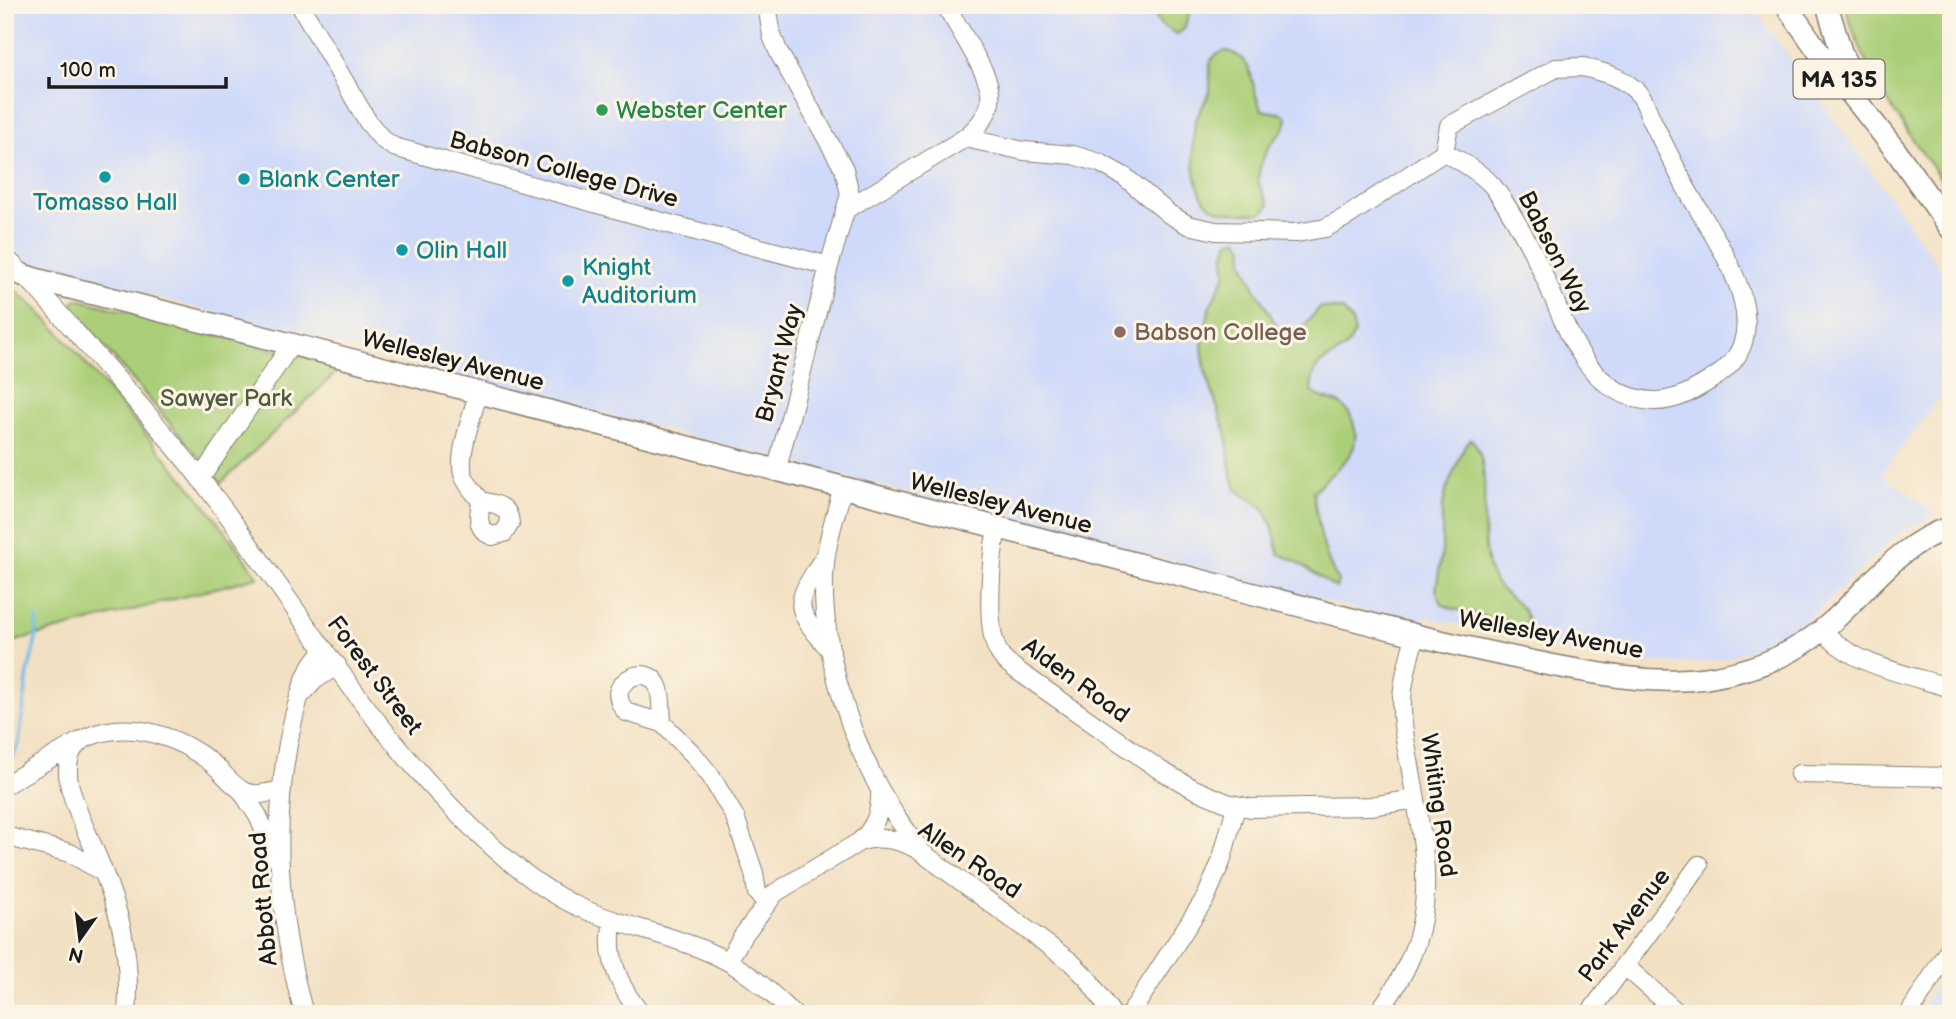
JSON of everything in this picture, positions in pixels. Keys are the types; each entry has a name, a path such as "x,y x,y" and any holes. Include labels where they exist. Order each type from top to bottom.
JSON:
{"main road":[{"name":"MA 135","path":"1786,5 1951,229"},
{"name":"MA 135","path":"1827,5 1847,66 1896,151"},
{"name":"Wellesley Avenue","path":"15,272 842,490 1415,635 1601,674 1679,680 1717,676 1756,666 1791,651 1823,630 1901,553 1927,536 1951,527"}],"street":[{"name":"Babson College Drive","path":"300,5 368,122 382,139 394,146 673,225 830,266"},
{"path":"767,5 772,36 779,53 844,169 850,194 830,266"},
{"path":"845,210 965,138 979,126 987,114 991,96 989,81 945,5"},
{"name":"Babson Way","path":"1583,66 1623,79 1642,96 1691,197 1714,233 1740,287 1745,314 1744,334 1740,352 1728,370 1676,398 1654,401 1631,396 1608,386 1589,368 1572,342 1538,261 1494,187 1460,160 1444,152 1449,126 1556,68 1583,66"},
{"path":"965,138 1024,151 1073,155 1100,163 1125,177 1169,214 1188,225 1216,231 1283,233 1325,228 1444,152"},
{"name":"Forest Street","path":"5,257 15,272 200,479 392,739 436,791 475,831 514,866 575,906 613,921 689,944 728,961 756,979 793,1014"},
{"name":"Bryant Way","path":"776,472 830,266"},
{"path":"200,479 291,345"},
{"path":"478,393 464,447 462,468 466,481 481,501"},
{"path":"842,490 826,555 831,651 850,720 880,790 894,816 925,854"},
{"name":"Alden Road","path":"997,529 992,555 991,616 993,637 1001,656 1018,671 1149,762 1206,795 1236,806 1371,806 1416,799"},
{"path":"826,555 804,589 801,608 804,620 831,651"},
{"path":"1823,630 1838,646 1862,659 1951,688"},
{"name":"Whiting Road","path":"1377,1014 1407,968 1424,915 1426,868 1402,702 1415,635"},
{"name":"Abbott Road","path":"303,1014 287,937 279,832 289,740 299,697 310,667 326,650"},
{"path":"299,697 315,680 337,665"},
{"path":"662,723 702,764 724,797 739,827 754,873 757,893 767,903"},
{"path":"5,785 82,740 112,730 163,736 207,759 241,790 258,816 281,874"},
{"path":"82,740 76,745 68,763 69,783 119,916 127,951 127,1014"},
{"path":"1798,774 1951,777"},
{"path":"241,790 257,794 282,790"},
{"path":"859,842 876,821 880,790"},
{"path":"1130,1014 1206,897 1221,862 1236,806"},
{"path":"5,836 70,853 104,873"},
{"name":"Allen Road","path":"728,961 767,903 779,890 859,842 873,838 891,839 925,854 1071,962 1095,988 1112,1014"},
{"name":"Park Avenue","path":"1589,1014 1699,865"},
{"path":"613,921 610,944 613,964 627,996 641,1014"},
{"path":"1909,1014 1951,946"},
{"path":"1624,965 1679,1014"}],"shaded area":[{"name":"Babson College","path":"5,5 1752,5 1951,283 1951,381 1882,474 1935,514 1895,536 1821,608 1786,634 1768,643 1726,658 1696,663 1614,660 1424,616 1421,626 28,264 5,241"},
{"path":"1951,961 1951,1014 1918,1014"}],"green space":[{"path":"1156,5 1192,5 1184,29 1177,34 1161,25 1155,16"},
{"path":"1845,5 1951,5 1951,193 1904,127 1876,81"},
{"path":"1228,51 1238,56 1249,68 1262,110 1287,117 1284,128 1270,146 1261,165 1259,184 1269,205 1262,213 1231,213 1214,208 1201,194 1197,182 1193,156 1195,123 1209,93 1210,64 1215,56"},
{"path":"1238,238 1244,247 1243,261 1254,286 1279,330 1288,335 1293,333 1320,307 1343,310 1352,322 1355,333 1352,339 1345,348 1317,367 1311,391 1344,407 1355,429 1355,442 1351,453 1313,492 1324,549 1338,581 1336,588 1294,560 1279,554 1272,525 1263,508 1238,491 1231,475 1227,436 1205,370 1202,346 1211,304 1226,274 1224,260 1228,242"},
{"path":"5,283 49,321 75,351 170,462 258,577 5,644"},
{"name":"Sawyer Park","path":"77,299 342,367 221,483 72,309"},
{"path":"1471,439 1478,448 1482,461 1486,557 1497,586 1525,613 1528,620 1524,625 1505,625 1497,620 1450,608 1442,604 1436,590 1442,552 1442,508 1447,488 1465,445"}],"waterway":[{"path":"8,768 19,743 28,672 36,640 37,618"}],"place":[{"name":"Webster Center","path":"602,110"},
{"name":"Tomasso Hall","path":"105,177"},
{"name":"Blank Center","path":"244,179"},
{"name":"Olin Hall","path":"402,250"},
{"name":"Knight Auditorium","path":"568,281"},
{"name":"Babson College","path":"1120,332"}]}
